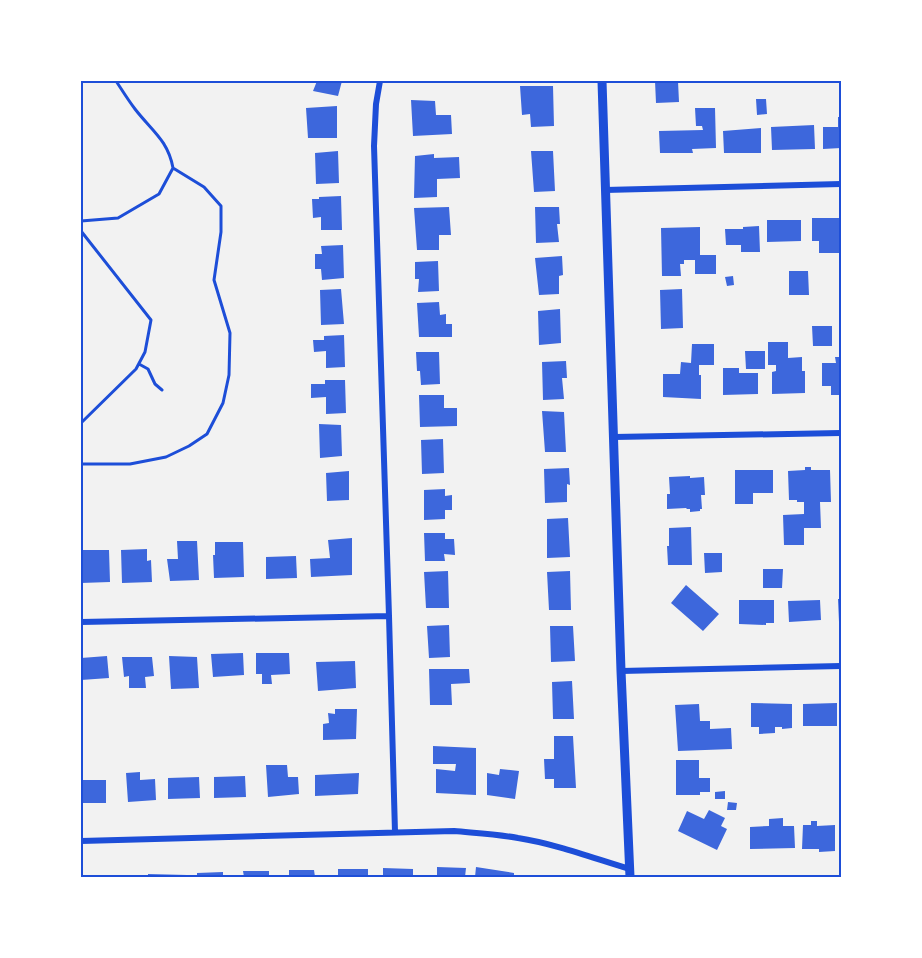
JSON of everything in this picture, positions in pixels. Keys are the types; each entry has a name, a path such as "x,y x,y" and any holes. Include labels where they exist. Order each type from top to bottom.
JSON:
{"street":[{"path":"380,81 376,104 374,146 395,832"},
{"path":"81,841 454,831 520,838 582,854 630,873 621,671 602,81"},
{"path":"605,190 841,184"},
{"path":"614,438 841,433"},
{"path":"81,622 389,616"},
{"path":"621,671 841,666"}],"path":[{"path":"81,221 118,218 159,194 173,168 162,140 134,108 116,81"},
{"path":"81,464 130,464 166,457 207,434 223,403 229,375 230,333 214,280 221,232 221,206 204,187 173,168"},
{"path":"81,231 151,320 145,352 136,369 81,423"},
{"path":"139,363 148,369 155,384 162,390"}],"building":[{"path":"317,81 342,81 338,96 313,91"},
{"path":"655,81 678,81 679,102 656,103"},
{"path":"520,86 553,86 554,126 531,127 530,114 522,115"},
{"path":"756,99 766,99 767,114 757,115"},
{"path":"411,100 435,101 436,115 451,115 452,134 413,136"},
{"path":"337,106 337,138 308,138 306,108"},
{"path":"695,108 715,108 716,148 692,149 693,153 660,153 659,131 703,130 702,126 696,126"},
{"path":"838,117 841,117 841,148 823,149 823,127 838,127"},
{"path":"814,125 815,149 772,150 771,127"},
{"path":"761,128 761,153 724,153 723,131"},
{"path":"338,151 339,183 316,184 315,153"},
{"path":"531,151 553,151 555,191 534,192"},
{"path":"434,154 434,158 459,157 460,178 437,179 437,197 414,198 415,156"},
{"path":"341,196 342,230 321,230 321,217 313,218 312,199"},
{"path":"449,207 451,235 439,235 439,250 417,250 414,208"},
{"path":"535,207 559,207 560,224 557,224 559,242 536,243"},
{"path":"812,218 841,218 841,253 819,253 819,241 812,241"},
{"path":"767,220 801,220 801,241 767,242"},
{"path":"759,226 760,252 741,252 741,245 726,245 725,229"},
{"path":"700,227 700,255 716,255 716,274 695,274 695,260 684,260 684,264 680,264 681,276 662,276 661,228"},
{"path":"343,245 344,278 322,280 321,269 315,269 315,254 322,254 321,246"},
{"path":"562,256 563,275 559,276 559,294 539,295 535,258"},
{"path":"438,261 439,291 418,292 419,279 415,279 415,262"},
{"path":"789,271 808,271 809,295 789,295"},
{"path":"733,276 734,285 727,286 725,277"},
{"path":"341,289 344,324 321,325 320,290"},
{"path":"682,289 683,328 661,329 660,290"},
{"path":"439,302 440,315 446,314 446,324 452,324 452,337 419,337 417,303"},
{"path":"560,309 561,343 539,345 538,311"},
{"path":"812,326 832,326 832,346 813,346"},
{"path":"344,335 345,367 326,368 326,351 314,352 313,340 324,340 324,336"},
{"path":"768,342 788,342 788,358 802,357 802,371 805,371 805,393 772,394 772,372 776,371 776,365 768,365"},
{"path":"692,344 714,344 714,365 699,365 701,399 663,397 663,374 680,374 681,362 691,363"},
{"path":"745,351 765,351 765,369 746,369"},
{"path":"416,352 439,352 440,384 421,385 420,371 417,371"},
{"path":"835,357 841,357 841,395 831,395 831,386 822,386 822,363 836,363"},
{"path":"566,361 567,378 562,378 564,399 543,400 542,362"},
{"path":"723,368 739,368 739,373 758,373 758,394 723,395"},
{"path":"325,380 345,380 346,413 326,414 326,397 311,398 311,384 325,384"},
{"path":"419,395 444,395 444,408 457,408 457,426 420,427"},
{"path":"542,411 564,412 566,452 545,452"},
{"path":"319,424 341,425 342,456 320,458"},
{"path":"443,439 444,473 422,474 421,440"},
{"path":"805,467 811,467 811,470 830,470 831,502 820,502 821,528 804,528 804,545 784,545 783,515 804,514 804,502 789,500 788,471 805,470"},
{"path":"569,468 570,485 567,484 567,502 545,503 544,469"},
{"path":"735,470 773,470 773,493 753,493 753,504 735,504"},
{"path":"349,471 349,500 327,501 326,473"},
{"path":"690,476 690,478 704,477 705,495 701,495 702,509 690,512 690,509 686,508 667,509 667,494 670,494 669,477"},
{"path":"445,489 445,496 452,495 452,510 445,510 445,519 424,520 424,490"},
{"path":"568,518 570,557 547,558 547,519"},
{"path":"691,527 692,565 668,565 669,528"},
{"path":"424,533 445,533 445,539 454,539 455,555 444,554 445,561 425,561"},
{"path":"352,538 352,575 311,577 310,559 330,558 328,540"},
{"path":"177,541 197,541 199,580 170,581 167,559 178,559"},
{"path":"215,542 243,542 244,577 214,578"},
{"path":"147,549 147,561 151,560 152,582 122,583 121,550"},
{"path":"82,550 109,550 110,582 81,583"},
{"path":"704,553 722,553 722,572 705,573"},
{"path":"296,556 297,578 266,579 266,557"},
{"path":"763,569 783,569 782,588 763,588"},
{"path":"448,571 449,608 426,608 424,572"},
{"path":"570,571 571,610 549,610 547,572"},
{"path":"686,585 719,614 703,631 671,603"},
{"path":"838,599 841,599 841,622 839,622"},
{"path":"739,600 774,600 774,623 739,624"},
{"path":"820,600 821,620 789,622 788,601"},
{"path":"449,625 450,657 429,658 427,626"},
{"path":"550,626 573,626 575,661 551,662"},
{"path":"243,653 244,675 213,677 211,654"},
{"path":"256,653 289,653 290,674 271,675 272,684 262,684 262,674 256,674"},
{"path":"107,656 109,678 81,680 81,658"},
{"path":"169,656 197,657 199,688 171,689"},
{"path":"122,657 152,657 154,676 145,677 146,688 129,688 129,676 124,677"},
{"path":"355,661 356,688 318,691 316,662"},
{"path":"429,669 469,669 470,683 451,684 452,705 430,705"},
{"path":"572,681 574,719 553,719 552,682"},
{"path":"751,703 792,704 792,728 775,727 775,733 759,734 759,727 751,727"},
{"path":"837,703 837,726 803,726 803,704"},
{"path":"699,704 700,721 710,721 710,729 731,728 732,749 678,751 675,705"},
{"path":"335,709 357,709 356,739 323,740 323,724 329,723 328,713 335,714"},
{"path":"554,736 573,736 576,788 554,788 554,779 545,779 544,759 554,759"},
{"path":"433,746 476,748 476,795 436,793 436,769 455,771 456,764 433,764"},
{"path":"676,760 699,760 699,778 710,778 710,792 700,792 700,795 676,795"},
{"path":"266,765 287,765 288,777 298,777 299,794 268,797"},
{"path":"500,769 519,771 515,799 487,795 487,773 499,775"},
{"path":"140,772 140,780 155,779 156,800 128,802 126,773"},
{"path":"359,773 358,794 315,796 315,775"},
{"path":"245,776 246,797 214,798 214,777"},
{"path":"199,777 200,798 168,799 168,778"},
{"path":"81,780 106,780 106,803 81,803"},
{"path":"725,791 725,799 715,799 715,792"},
{"path":"728,802 737,803 736,810 727,810"},
{"path":"709,810 725,818 721,826 727,829 717,850 678,831 687,811 704,819"},
{"path":"783,818 783,826 794,826 795,848 750,849 750,827 769,826 769,819"},
{"path":"811,821 817,821 817,826 835,825 835,851 819,852 819,849 802,849 803,825 811,825"},
{"path":"437,867 466,868 465,877 437,877"},
{"path":"476,867 514,873 514,877 475,877"},
{"path":"383,868 413,869 413,877 383,877"},
{"path":"338,869 368,869 368,877 338,877"},
{"path":"289,870 314,870 315,877 289,877"},
{"path":"243,871 269,871 269,877 244,877"},
{"path":"223,872 223,877 197,877 197,873"},
{"path":"148,874 187,875 187,877 148,877"}]}
